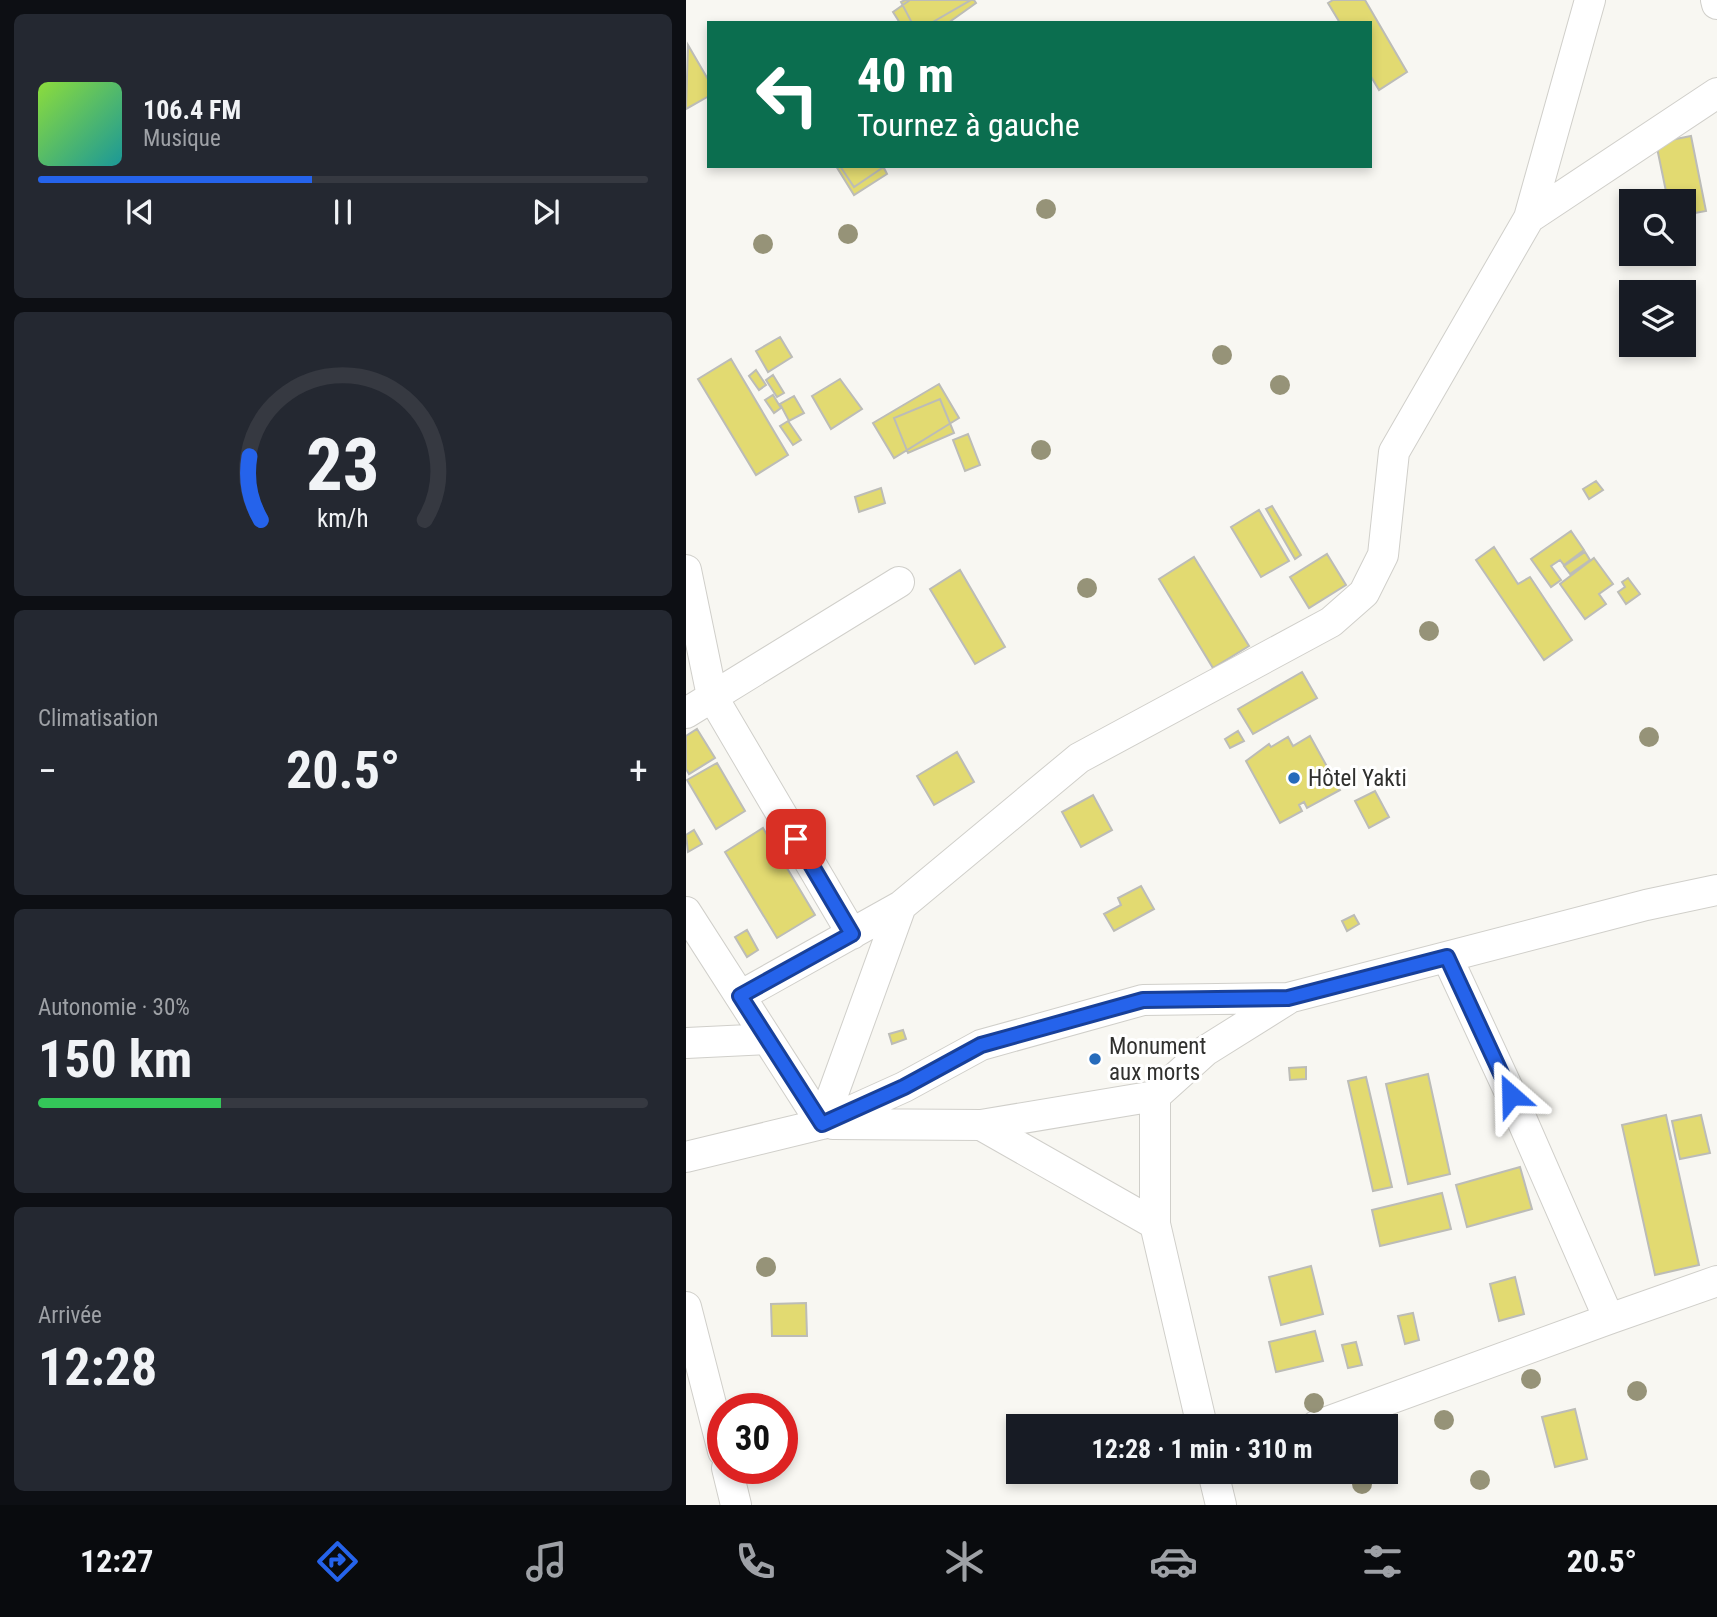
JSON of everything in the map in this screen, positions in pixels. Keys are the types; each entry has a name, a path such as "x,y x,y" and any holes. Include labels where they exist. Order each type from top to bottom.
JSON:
{"street":[{"path":"740,996 901,906 1079,758 1331,622 1364,593 1383,555 1394,452 1528,218 1590,0"},
{"path":"1528,218 1717,93"},
{"path":"686,570 712,696 852,934"},
{"path":"686,713 899,582"},
{"path":"686,1157 822,1124 904,1087 981,1045 1143,1000 1288,998 1646,905 1717,890"},
{"path":"822,1124 901,906"},
{"path":"686,912 822,1124"},
{"path":"1447,957 1609,1319"},
{"path":"822,1124 981,1125 1155,1096 1205,1051 1288,998"},
{"path":"686,1043 767,1039"},
{"path":"1155,1096 1155,1224 1199,1414"},
{"path":"981,1125 1155,1224"},
{"path":"1349,1414 1717,1282"},
{"path":"686,1307 708,1393"},
{"path":"731,1484 736,1505"},
{"path":"1216,1484 1221,1505"}],"building":[{"path":"910,0 974,0 976,3 951,21 899,21 893,12"},
{"path":"971,0 934,21 911,21 901,2"},
{"path":"1333,0 1365,0 1407,72 1379,90 1372,78 1372,21 1339,21 1328,3"},
{"path":"688,45 707,78 707,97 686,109"},
{"path":"1691,136 1706,211 1696,213 1696,189 1666,189 1656,143"},
{"path":"837,168 884,168 887,174 854,195"},
{"path":"841,168 882,168 854,187"},
{"path":"780,337 792,357 768,372 756,351"},
{"path":"731,359 788,455 756,475 698,379"},
{"path":"756,370 766,385 759,390 749,376"},
{"path":"773,375 784,393 777,397 766,380"},
{"path":"840,379 862,409 831,429 812,396"},
{"path":"939,384 959,418 894,458 873,423"},
{"path":"773,395 781,408 774,413 765,400"},
{"path":"794,396 804,413 789,421 780,404"},
{"path":"940,399 954,433 908,453 894,418"},
{"path":"788,421 801,440 793,445 780,426"},
{"path":"968,434 980,465 965,471 953,440"},
{"path":"1596,481 1603,490 1589,499 1583,489"},
{"path":"881,488 885,503 859,512 855,497"},
{"path":"1272,506 1301,555 1295,559 1266,509"},
{"path":"1259,510 1289,561 1261,577 1231,527"},
{"path":"1571,531 1584,550 1564,565 1560,560 1551,566 1561,580 1551,587 1531,559"},
{"path":"1494,547 1518,584 1530,577 1572,640 1544,660 1476,560"},
{"path":"1585,552 1590,560 1570,574 1564,566"},
{"path":"1327,554 1346,585 1309,608 1290,577"},
{"path":"1194,557 1249,646 1213,668 1159,579"},
{"path":"1594,558 1613,584 1599,594 1606,604 1585,619 1560,584"},
{"path":"960,570 1005,647 975,664 930,589"},
{"path":"1628,578 1640,594 1626,604 1618,592 1625,587 1622,582"},
{"path":"1302,672 1317,698 1253,734 1238,709"},
{"path":"697,729 715,758 689,774 686,769 686,736"},
{"path":"1238,731 1244,741 1230,748 1225,739"},
{"path":"1310,736 1340,790 1307,808 1304,802 1299,805 1302,811 1280,823 1246,761 1269,744 1271,747 1288,737 1293,746"},
{"path":"957,752 974,782 934,805 917,776"},
{"path":"717,763 745,811 716,829 687,780"},
{"path":"1375,791 1389,817 1369,828 1355,801"},
{"path":"1093,795 1112,830 1081,847 1062,812"},
{"path":"763,828 815,915 777,938 725,852"},
{"path":"694,830 702,844 688,852 686,835"},
{"path":"1141,886 1154,909 1114,931 1104,914 1121,905 1118,898"},
{"path":"1354,915 1359,924 1347,931 1342,921"},
{"path":"747,930 758,950 747,957 735,937"},
{"path":"903,1030 906,1039 892,1044 889,1034"},
{"path":"1306,1067 1306,1079 1290,1080 1289,1068"},
{"path":"1428,1074 1450,1174 1408,1184 1386,1084"},
{"path":"1366,1077 1392,1187 1373,1191 1348,1081"},
{"path":"1666,1115 1699,1265 1655,1275 1622,1125"},
{"path":"1701,1115 1710,1153 1680,1159 1672,1121"},
{"path":"1520,1167 1532,1209 1467,1227 1456,1185"},
{"path":"1442,1193 1451,1229 1380,1246 1372,1210"},
{"path":"1311,1266 1323,1314 1281,1325 1269,1277"},
{"path":"1515,1277 1524,1314 1499,1321 1490,1284"},
{"path":"806,1303 807,1336 772,1336 771,1304"},
{"path":"1413,1313 1419,1340 1405,1344 1398,1316"},
{"path":"1315,1331 1323,1361 1276,1372 1269,1342"},
{"path":"1356,1342 1362,1365 1348,1368 1342,1345"},
{"path":"1575,1409 1587,1459 1555,1467 1542,1417"}],"place":[{"name":"Hôtel Yakti","path":"1294,778"},
{"name":"Monument aux morts","path":"1095,1059"}],"route":[{"path":"796,839 852,934 740,996 822,1124 904,1087 981,1045 1143,1000 1288,998 1447,957 1511,1095"}]}
